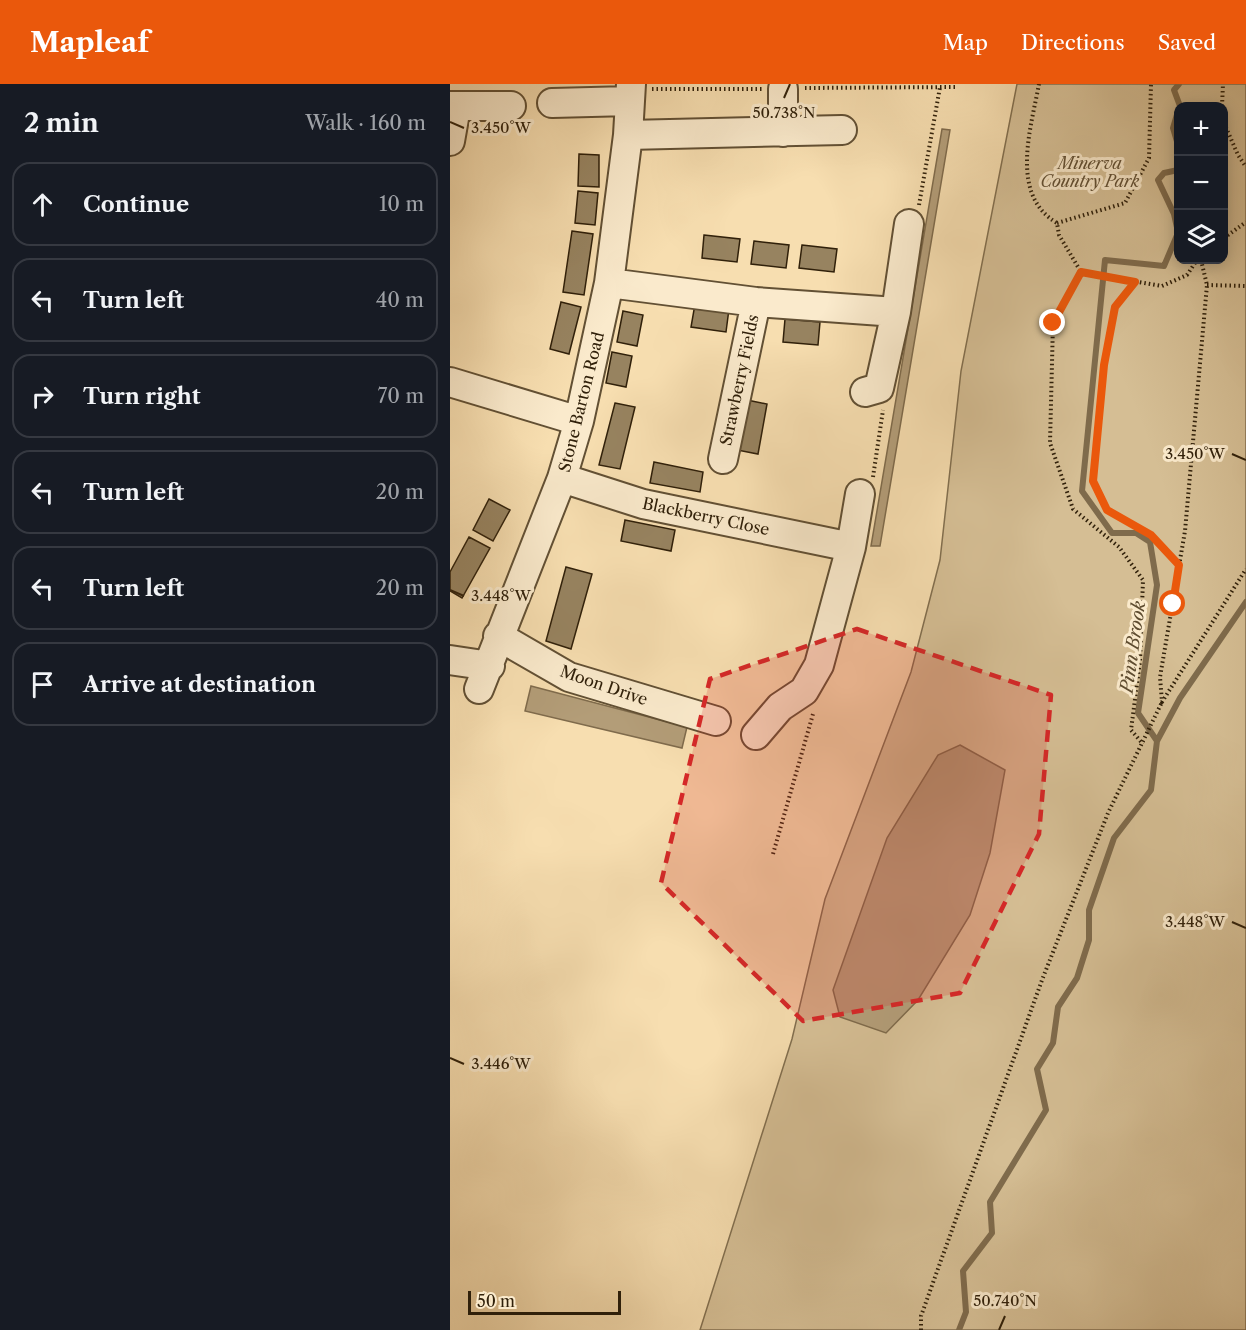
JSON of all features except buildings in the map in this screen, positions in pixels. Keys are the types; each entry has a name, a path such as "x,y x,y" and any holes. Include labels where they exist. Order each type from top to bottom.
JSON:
{"street":[{"path":"783,132 801,87"},
{"name":"Stone Barton Road","path":"450,660 485,677 498,636 562,478 579,421 609,283 628,135 630,92 552,103"},
{"path":"450,141 453,106 511,106"},
{"path":"628,135 842,130"},
{"path":"865,392 879,388 896,312 909,224"},
{"name":"Strawberry Fields","path":"609,283 756,302 896,312"},
{"name":"Strawberry Fields","path":"723,459 756,302"},
{"path":"450,382 579,421"},
{"name":"Blackberry Close","path":"562,478 643,504 851,547"},
{"path":"756,735 780,707 804,691 819,665 851,547 860,494"},
{"name":"Moon Drive","path":"498,636 569,677 716,721"}],"path":[{"path":"1039,84 1026,153 1029,184 1036,206 1042,214 1057,223 1125,203 1149,158 1151,84"},
{"path":"1222,102 1223,84"},
{"path":"1228,132 1238,155 1246,166"},
{"path":"1228,235 1246,222"},
{"path":"1057,223 1059,235 1081,272 1162,286 1187,275 1196,264"},
{"path":"1162,702 1160,677 1185,531 1191,436 1207,285 1200,264"},
{"path":"1081,272 1053,323 1050,443 1073,509 1119,547 1143,580 1140,661 1131,730 1143,744"},
{"path":"1135,282 1115,307 1104,365 1093,481 1107,510 1151,535 1179,565"},
{"path":"1207,285 1246,286"},
{"path":"921,1330 921,1316 1042,980 1108,813 1162,702 1246,569"}],"highlighted area":[{"path":"857,629 1051,695 1039,834 960,993 803,1021 661,883 710,679"}],"green space":[{"name":"Minerva Country Park","path":"1017,84 1246,84 1246,1330 700,1330 792,1039 825,899 911,672 940,560 961,371"}],"shaded area":[{"path":"942,129 950,130 880,546 871,546"},
{"path":"531,686 687,727 682,748 525,711"},
{"path":"960,745 1005,770 990,853 970,915 918,1000 886,1033 840,1017 833,990 887,838 938,755"}],"waterway":[{"name":"Pinn Brook","path":"1178,102 1174,90 1179,84"},
{"name":"Pinn Brook","path":"1174,125 1174,131"},
{"name":"Pinn Brook","path":"1174,171 1164,173 1158,180 1174,214"},
{"name":"Pinn Brook","path":"959,1330 966,1312 963,1271 992,1233 990,1202 1046,1110 1037,1069 1053,1043 1058,1007 1077,978 1089,940 1089,910 1114,838 1151,790 1157,741 1138,713 1157,585 1150,542 1136,533 1112,533 1082,491 1105,260 1164,266 1174,242"},
{"path":"1157,741 1180,698 1246,602"}],"route":[{"path":"1053,323 1081,272 1135,282 1115,307 1104,365 1093,481 1107,510 1151,535 1179,565 1173,604"}]}
